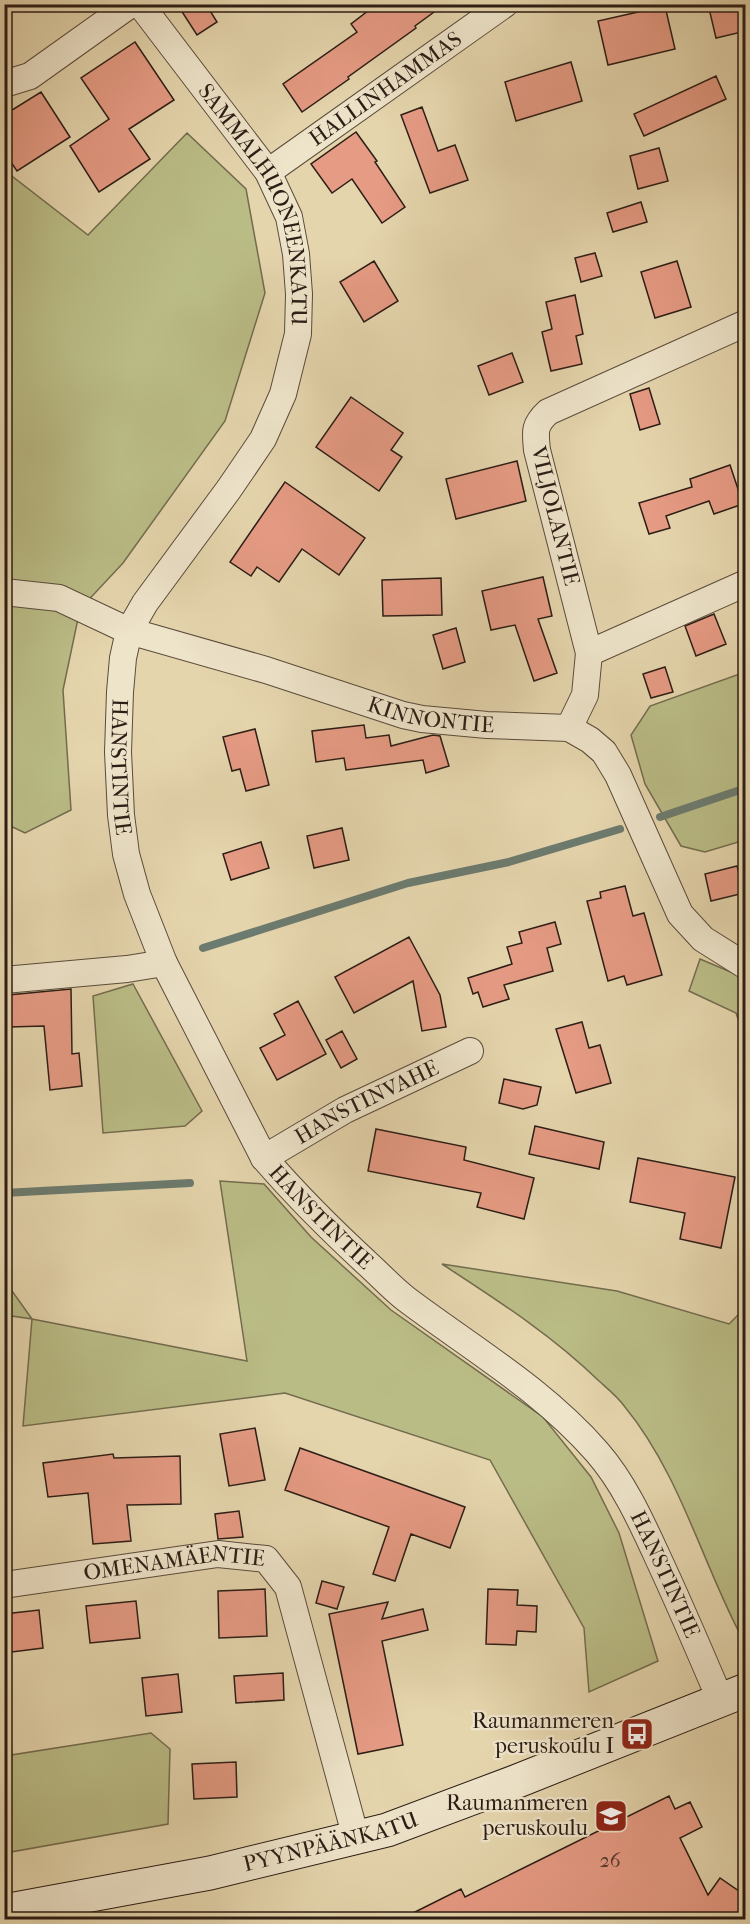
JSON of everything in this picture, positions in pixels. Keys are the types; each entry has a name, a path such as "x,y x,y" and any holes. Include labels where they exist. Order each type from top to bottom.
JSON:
{"main road":[{"name":"PYYNPÄÄNKATU","path":"4,1911 210,1873 387,1830 733,1695"}],"street":[{"path":"4,84 30,76 131,4"},
{"name":"SAMMALHUONEENKATU","path":"129,631 145,603 263,439 284,394 298,334 299,294 296,254 289,217 268,172 140,4"},
{"name":"HALLINHAMMAS","path":"268,172 505,4"},
{"name":"VILJOLANTIE","path":"569,728 585,695 589,652 537,450 535,434 538,422 548,412 746,323"},
{"path":"589,652 746,583"},
{"name":"KINNONTIE","path":"4,592 59,598 129,631 266,670 403,715 487,725 569,728 590,740 604,752 618,775 680,914 703,939 746,966"},
{"name":"HANSTINTIE","path":"129,631 123,658 118,752 121,815 126,854 137,894 164,963 264,1158 349,1247 404,1298 513,1374 561,1414 598,1453 624,1489 682,1610 733,1695"},
{"path":"4,980 127,969 164,963"},
{"name":"HANSTINVAHE","path":"264,1158 345,1110 470,1051"},
{"name":"OMENAMÄENTIE","path":"4,1585 218,1554 266,1559 288,1587 356,1838"}],"green space":[{"path":"187,133 246,189 265,293 225,421 123,563 80,609 63,690 71,810 25,833 4,823 4,170 88,235"},
{"path":"745,672 745,840 705,852 681,846 645,784 631,735 650,706"},
{"path":"700,959 745,978 745,1039 736,1013 689,991"},
{"path":"133,984 202,1111 185,1126 103,1133 93,996"},
{"path":"220,1181 264,1184 311,1237 391,1310 543,1417 591,1477 619,1533 658,1661 589,1692 584,1628 490,1460 285,1393 23,1426 32,1319 247,1361"},
{"path":"442,1264 617,1291 729,1324 745,1308 745,1632 740,1634 675,1488 660,1460 622,1403 581,1364 543,1333"},
{"path":"5,1281 32,1319 5,1315"},
{"path":"151,1733 170,1749 168,1824 5,1853 5,1756"}],"building":[{"path":"177,4 206,4 217,22 197,35"},
{"path":"377,4 445,4 348,77 349,79 302,112 283,84 357,32 351,24"},
{"path":"708,4 746,4 746,31 716,38"},
{"path":"665,6 675,49 608,65 598,21"},
{"path":"135,42 174,100 129,129 150,159 99,192 70,146 109,119 81,78"},
{"path":"571,62 582,101 516,121 505,82"},
{"path":"716,76 726,99 644,136 634,114"},
{"path":"41,92 70,137 17,171 4,152 4,115"},
{"path":"422,107 438,151 455,145 468,180 430,193 401,115"},
{"path":"356,132 405,207 382,223 352,179 332,193 311,164"},
{"path":"659,148 668,181 638,189 630,156"},
{"path":"641,202 647,222 613,232 607,213"},
{"path":"595,253 602,276 581,282 575,258"},
{"path":"374,261 398,301 364,322 340,282"},
{"path":"677,261 691,307 655,318 641,272"},
{"path":"575,295 583,334 576,336 582,364 551,371 542,332 552,329 546,302"},
{"path":"512,353 523,382 489,395 478,366"},
{"path":"649,388 660,424 640,430 630,394"},
{"path":"351,397 403,433 391,450 402,457 379,491 316,447"},
{"path":"517,461 526,501 456,519 446,479"},
{"path":"730,465 743,504 714,514 709,501 666,516 670,528 649,534 639,503 692,487 690,479"},
{"path":"285,482 365,538 339,575 302,549 279,582 257,567 251,576 230,562"},
{"path":"543,577 552,616 538,619 557,673 534,681 515,625 491,630 482,591"},
{"path":"441,578 442,615 383,616 382,580"},
{"path":"714,614 726,644 696,656 685,626"},
{"path":"456,628 465,662 443,669 433,635"},
{"path":"665,667 673,692 651,698 643,674"},
{"path":"364,725 366,738 389,735 391,746 433,735 440,736 449,766 426,773 423,760 346,770 344,758 316,762 312,731"},
{"path":"255,729 269,785 246,791 240,769 232,771 223,737"},
{"path":"342,828 349,860 314,868 307,836"},
{"path":"261,842 269,868 231,880 223,854"},
{"path":"737,866 744,893 711,901 705,874"},
{"path":"625,886 633,916 644,913 662,975 627,985 624,976 608,981 587,901 601,898 600,892"},
{"path":"555,922 561,944 547,948 553,971 504,985 509,999 483,1007 478,992 473,994 468,978 512,964 507,947 522,943 519,932"},
{"path":"409,937 440,995 446,1027 422,1031 413,981 354,1013 335,977"},
{"path":"71,989 72,1054 79,1053 82,1086 50,1090 44,1026 9,1027 8,995"},
{"path":"298,1001 326,1054 277,1080 260,1048 285,1035 274,1014"},
{"path":"582,1022 589,1048 600,1045 611,1083 576,1093 556,1029"},
{"path":"342,1031 357,1059 341,1068 326,1040"},
{"path":"504,1079 541,1087 537,1105 523,1109 499,1103"},
{"path":"535,1126 604,1142 599,1169 529,1154"},
{"path":"376,1129 466,1147 464,1160 534,1178 524,1219 477,1207 481,1193 368,1171"},
{"path":"638,1158 735,1177 721,1248 680,1239 685,1213 630,1202"},
{"path":"255,1428 265,1480 229,1486 220,1434"},
{"path":"300,1448 465,1507 450,1548 411,1534 395,1581 373,1574 389,1527 285,1490"},
{"path":"113,1454 114,1458 180,1456 181,1504 127,1505 131,1541 93,1544 88,1493 48,1497 43,1463"},
{"path":"239,1511 243,1537 218,1539 215,1514"},
{"path":"322,1581 344,1587 337,1609 316,1603"},
{"path":"265,1589 267,1636 219,1638 218,1591"},
{"path":"488,1589 518,1590 517,1605 537,1606 536,1632 517,1631 516,1645 486,1644"},
{"path":"136,1601 140,1638 90,1643 86,1606"},
{"path":"388,1602 382,1619 423,1609 428,1630 382,1641 403,1745 358,1754 329,1614"},
{"path":"39,1610 43,1648 4,1653 4,1614"},
{"path":"283,1673 284,1700 236,1703 234,1676"},
{"path":"178,1674 182,1712 146,1716 142,1678"},
{"path":"236,1762 237,1797 194,1799 192,1764"},
{"path":"669,1796 675,1809 690,1802 702,1827 680,1838 708,1895 720,1878 746,1896 746,1920 399,1920 461,1889 465,1897"}],"waterway":[{"path":"660,817 746,788"},
{"path":"203,948 408,883 509,862 620,829"},
{"path":"4,1193 190,1183"}],"place":[{"name":"Raumanmeren peruskoulu I","path":"637,1734"},
{"name":"Raumanmeren peruskoulu","path":"611,1816"}]}
